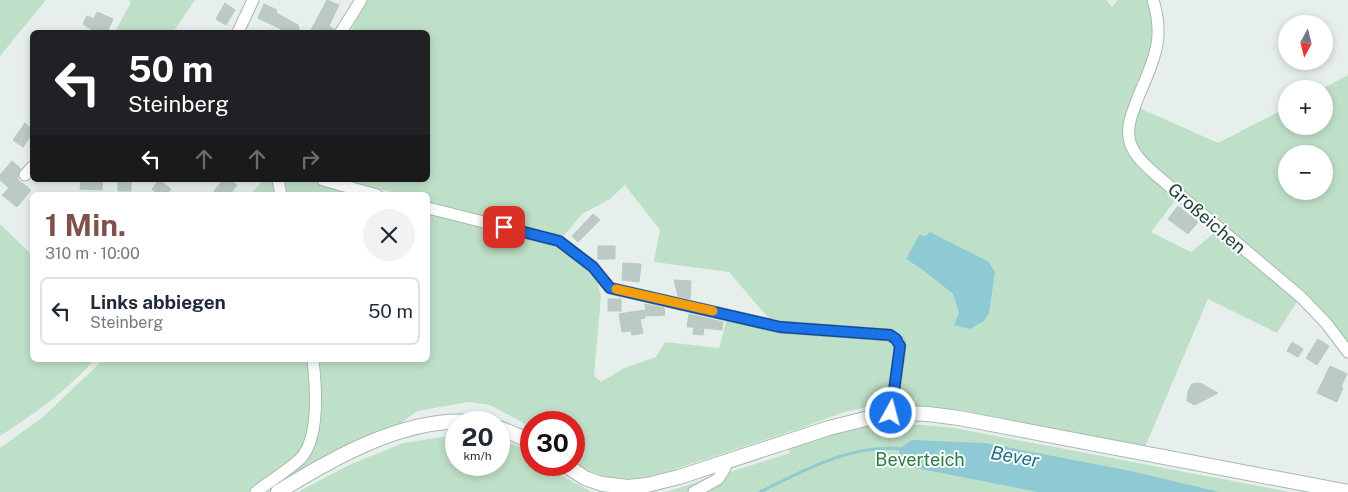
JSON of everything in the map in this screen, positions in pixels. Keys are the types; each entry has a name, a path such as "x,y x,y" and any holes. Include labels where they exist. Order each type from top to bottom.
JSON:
{"street":[{"path":"239,30 253,0"},
{"path":"342,30 361,0"},
{"name":"Großeichen","path":"1153,0 1159,29 1157,49 1128,126 1129,139 1135,154 1155,174 1301,296 1326,323 1348,352"},
{"path":"330,182 366,192"},
{"path":"430,209 559,241 593,267 610,288 780,327 890,335 896,339 900,346 891,413"},
{"path":"256,492 301,457 310,440 315,415 316,386 313,362"},
{"path":"584,476 593,481 628,487 660,483 848,422 891,413 952,416 1348,492"},
{"path":"278,492 323,464 344,454 401,432 445,423"},
{"path":"694,492 718,479 725,468 724,462"}],"green space":[{"path":"0,0 46,0 0,56"},
{"path":"129,0 195,0 174,30 116,30 131,2"},
{"path":"367,0 1106,0 1112,7 1118,0 1153,0 1159,24 1135,106 1218,143 1278,112 1278,135 1333,135 1333,83 1348,75 1348,352 1300,297 1277,333 1208,299 1145,447 960,410 914,406 918,395 911,405 898,406 898,335 881,339 894,343 896,358 889,398 886,403 844,412 663,473 623,479 607,477 585,468 585,411 520,411 520,421 510,416 510,411 501,411 490,405 469,402 417,411 400,424 343,446 268,491 267,489 304,461 318,362 430,362 430,213 538,242 542,237 593,267 601,296 594,376 601,382 624,368 656,357 665,342 719,348 728,315 779,327 763,312 729,272 654,262 660,230 625,185 610,199 582,214 562,238 430,203 430,192 391,192 354,182 430,182 430,30 351,30","holes":["1177,198 1219,229 1191,252 1151,232","930,232 936,235 970,329 959,313 953,294 906,259 919,236 925,236"]},
{"path":"261,182 274,182 277,192 253,192"},
{"path":"285,182 316,182 353,192 287,192"},
{"path":"0,224 30,253 30,362 92,362 73,382 50,401 0,436"},
{"path":"101,362 309,362 311,423 306,442 298,455 251,492 0,492 0,448 43,417"},
{"name":"Beverteich","path":"860,424 922,425 954,428 1290,492 666,492 790,453 788,449"},
{"path":"445,437 445,476 510,476 510,443 520,447 520,476 563,476 592,492 298,492 347,466 403,443"}],"water":[{"path":"930,232 989,262 995,272 989,313 984,321 970,329 954,325 959,313 953,294 906,259 919,235 925,236"},
{"name":"Beverteich","path":"912,440 985,443 1126,470 1220,492 1038,492 900,465 899,449"}],"building":[{"path":"327,0 339,5 329,26 334,30 311,30"},
{"path":"225,3 235,10 226,25 216,19"},
{"path":"264,4 277,10 276,13 298,25 299,29 280,30 258,18"},
{"path":"97,12 113,19 108,30 92,30 83,24 87,16 94,19"},
{"path":"25,123 30,127 30,137 23,147 13,140"},
{"path":"12,161 21,169 17,179 31,190 17,207 2,195 9,188 0,180 0,175"},
{"path":"81,182 103,182 102,190 80,189"},
{"path":"118,182 131,182 131,191 118,191"},
{"path":"157,182 162,182 171,189 168,192 156,192 152,189"},
{"path":"221,182 233,182 237,185 231,192 214,191"},
{"path":"1178,206 1198,222 1188,234 1168,219"},
{"path":"593,214 600,220 578,242 572,236"},
{"path":"598,246 615,246 615,259 598,259"},
{"path":"623,263 641,264 639,282 622,280"},
{"path":"674,280 691,281 690,299 678,296"},
{"path":"608,299 621,299 621,311 608,311"},
{"path":"645,304 664,308 665,315 646,316"},
{"path":"644,310 645,318 640,319 643,333 632,335 631,331 622,332 619,314"},
{"path":"689,314 723,322 722,330 704,328 703,335 693,334 694,327 687,327"},
{"path":"1318,339 1329,346 1317,365 1306,358"},
{"path":"1292,342 1303,349 1298,357 1287,351"},
{"path":"1330,366 1347,374 1337,402 1317,393"},
{"path":"1197,383 1218,393 1195,405 1187,401 1188,391 1192,384"}],"waterway":[{"name":"Bever","path":"760,492 828,460 847,454 884,448 902,449"}],"slow traffic":[{"path":"616,289 713,311"}],"route":[{"path":"504,227 559,241 593,267 610,288 780,327 890,335 896,339 900,346 891,413"}]}
